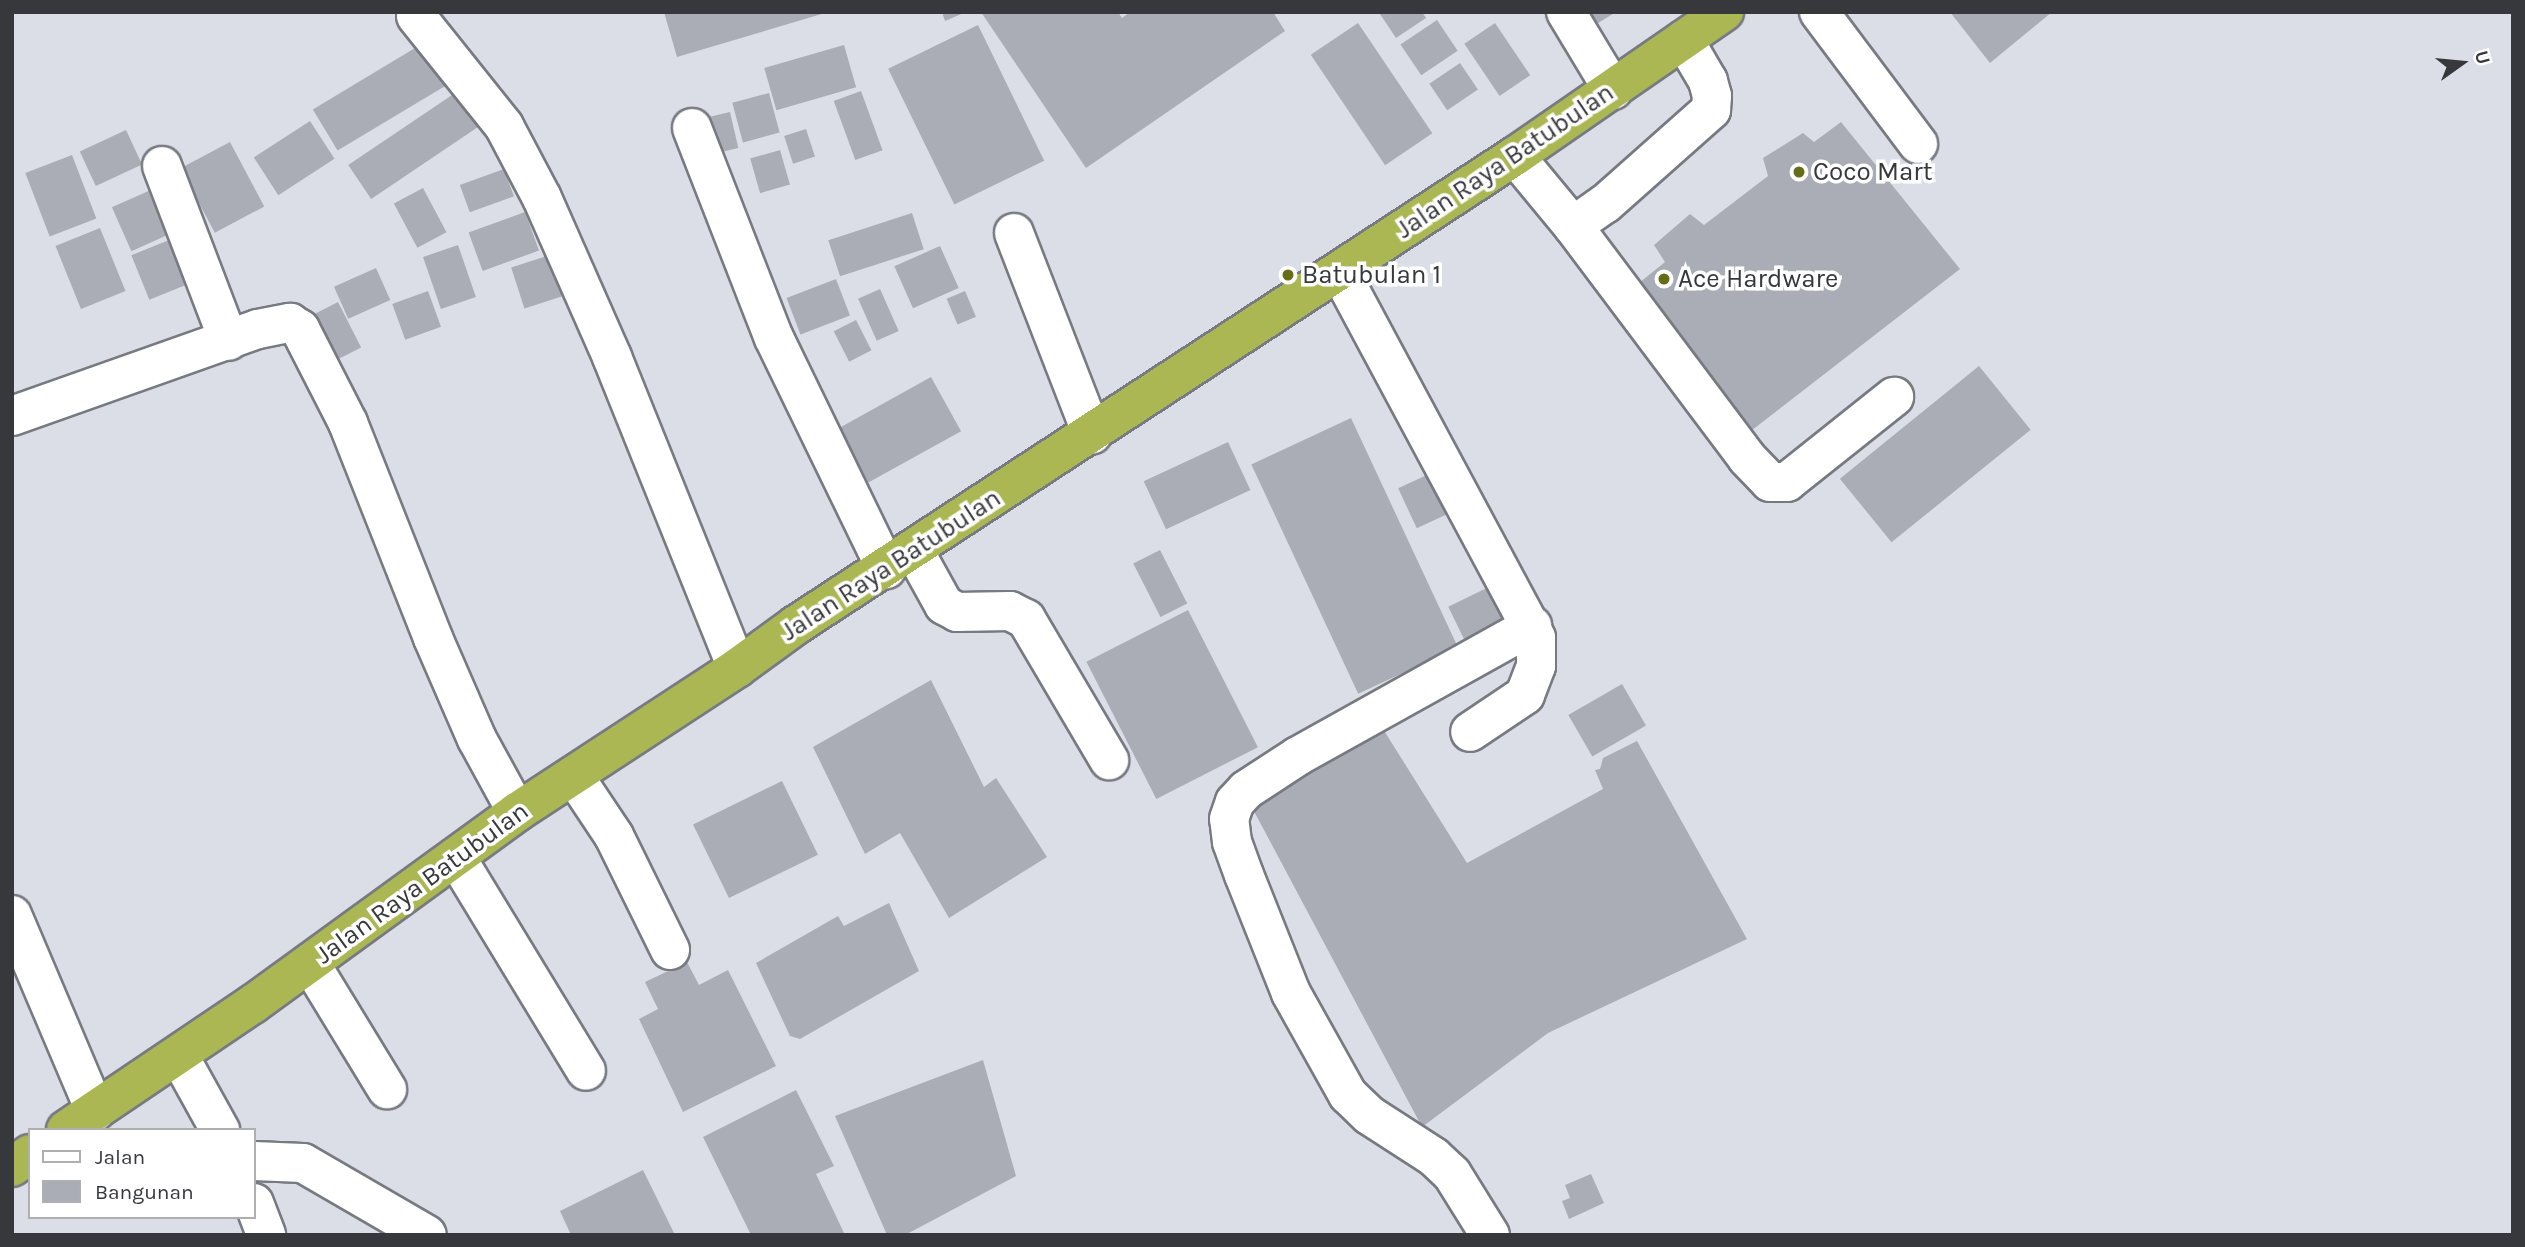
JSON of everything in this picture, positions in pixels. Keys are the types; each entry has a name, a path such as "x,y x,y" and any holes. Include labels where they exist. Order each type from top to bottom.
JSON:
{"highway":[{"name":"Jalan Raya Batubulan","path":"80,1121 179,1056 517,812 737,668 796,625 1093,434 1515,156 1708,21"},
{"path":"12,1167 28,1155"}],"street":[{"path":"1566,12 1613,90"},
{"path":"1819,12 1918,144"},
{"path":"416,16 504,126 542,198 612,357 737,668"},
{"path":"1573,226 1605,204 1711,110 1708,21"},
{"path":"692,128 775,338 900,559 944,605 957,612 1010,611 1026,619 1109,760"},
{"path":"1515,156 1573,226 1747,458 1770,482 1787,482 1894,397"},
{"path":"162,166 229,341"},
{"path":"1014,233 1093,434"},
{"path":"1340,272 1532,625 1536,638 1536,666 1525,695 1470,732"},
{"path":"12,416 282,323 290,323 300,329 348,423 433,638 477,739 517,812"},
{"path":"1490,1235 1452,1174 1434,1157 1368,1115 1348,1095 1286,982 1232,842 1229,819 1235,802 1246,790 1298,756 1532,625"},
{"path":"574,776 614,836 670,950"},
{"path":"456,857 586,1071"},
{"path":"12,915 80,1121"},
{"path":"310,963 387,1089"},
{"path":"179,1056 219,1128"},
{"path":"256,1161 303,1163 427,1235"},
{"path":"256,1208 266,1235"}],"building":[{"path":"664,12 825,12 825,13 677,57"},
{"path":"942,12 966,12 945,21"},
{"path":"981,12 1118,12 1122,18 1130,12 1273,12 1285,31 1086,168"},
{"path":"1422,12 1426,18 1396,38 1380,14"},
{"path":"1569,12 1616,12 1582,33"},
{"path":"1950,12 2052,12 1990,63"},
{"path":"1437,20 1458,51 1421,75 1401,45"},
{"path":"1358,23 1432,133 1385,165 1311,55"},
{"path":"1495,23 1530,75 1500,96 1464,44"},
{"path":"978,25 1044,161 954,205 888,69"},
{"path":"420,45 445,86 338,151 313,109"},
{"path":"844,45 856,87 776,110 764,68"},
{"path":"1460,63 1478,90 1447,110 1429,84"},
{"path":"461,89 484,123 371,199 348,165"},
{"path":"861,91 883,150 855,160 834,101"},
{"path":"769,93 780,133 743,142 732,103"},
{"path":"730,112 738,148 715,153 707,117"},
{"path":"310,121 335,159 278,195 254,157"},
{"path":"1841,122 1960,269 1747,434 1634,287 1665,262 1654,245 1690,214 1704,225 1768,176 1763,158 1803,133 1814,142"},
{"path":"806,129 815,157 793,164 784,136"},
{"path":"126,130 142,164 96,186 80,152"},
{"path":"230,142 264,206 215,233 181,168"},
{"path":"780,150 790,185 760,193 750,159"},
{"path":"72,155 96,218 50,236 25,173"},
{"path":"504,169 514,196 470,212 460,185"},
{"path":"423,188 446,232 417,248 394,203"},
{"path":"153,189 173,233 131,251 112,207"},
{"path":"525,212 539,251 483,271 469,233"},
{"path":"912,213 924,249 840,276 828,240"},
{"path":"100,228 125,291 81,309 55,246"},
{"path":"174,238 192,283 149,300 131,255"},
{"path":"458,245 476,297 441,309 423,257"},
{"path":"940,246 959,288 913,308 894,266"},
{"path":"553,254 566,295 524,308 511,268"},
{"path":"376,268 390,300 348,319 334,287"},
{"path":"836,279 850,315 800,334 787,298"},
{"path":"880,289 899,331 877,341 858,299"},
{"path":"428,291 441,327 405,340 392,304"},
{"path":"965,291 976,317 958,325 947,299"},
{"path":"338,302 361,347 326,366 302,320"},
{"path":"856,320 871,350 849,362 834,331"},
{"path":"1979,366 2031,430 1891,542 1840,479"},
{"path":"931,377 961,431 868,483 838,428"},
{"path":"1351,418 1458,647 1358,694 1251,464"},
{"path":"1228,442 1250,490 1166,529 1144,481"},
{"path":"1429,474 1448,514 1417,528 1398,488"},
{"path":"1160,550 1187,603 1161,617 1133,564"},
{"path":"1495,584 1514,623 1467,645 1448,607"},
{"path":"1188,610 1258,747 1156,799 1086,662"},
{"path":"931,680 984,787 996,778 1047,857 949,918 900,833 865,854 813,747"},
{"path":"1622,684 1646,726 1592,757 1568,715"},
{"path":"1383,729 1467,863 1603,789 1595,770 1600,769 1603,758 1637,741 1747,939 1548,1033 1422,1127 1248,800"},
{"path":"782,781 818,855 729,898 693,824"},
{"path":"889,903 919,971 800,1039 790,1036 756,963 838,916 844,926"},
{"path":"687,962 699,985 728,970 776,1066 683,1112 639,1019 658,1009 645,982"},
{"path":"983,1060 1016,1176 905,1235 887,1235 835,1116"},
{"path":"796,1090 834,1166 816,1174 845,1235 751,1235 703,1137"},
{"path":"643,1170 675,1235 571,1235 560,1211"},
{"path":"1591,1174 1604,1203 1569,1219 1562,1201 1570,1198 1565,1185"}],"place":[{"name":"Coco Mart","path":"1799,172"},
{"name":"Batubulan 1","path":"1288,275"},
{"name":"Ace Hardware","path":"1664,279"}]}
